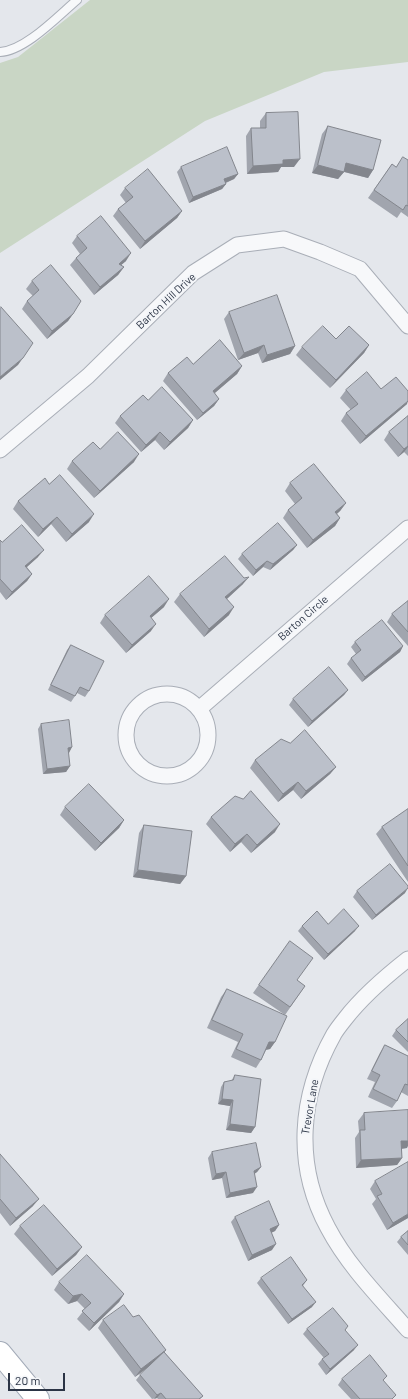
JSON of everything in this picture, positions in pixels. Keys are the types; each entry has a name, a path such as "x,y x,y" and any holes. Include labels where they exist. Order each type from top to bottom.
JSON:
{"main road":[{"path":"0,1353 38,1399"}],"street":[{"name":"Barton Hill Drive","path":"0,450 88,376 193,273 237,245 284,239 360,269 408,326"},
{"name":"Barton Circle","path":"199,709 408,528"},
{"path":"160,695 174,695 188,699 199,709 205,720 208,732 207,745 202,757 193,767 182,773 170,776 157,775 145,770 136,762 128,749 126,735 128,721 135,709 146,700 160,695"},
{"name":"Trevor Lane","path":"408,958 354,1006 334,1033 313,1080 306,1117 304,1147 307,1171 314,1196 328,1228 345,1256 408,1330"}],"lane":[{"path":"0,52 5,52 27,42 77,0"}],"green space":[{"path":"90,0 408,0 408,62 324,72 205,121 0,253 0,63 18,57"}],"building":[{"path":"298,112 300,159 283,160 283,164 253,166 251,128 266,128 266,113"},
{"path":"328,126 381,140 373,170 346,163 344,172 318,165"},
{"path":"227,147 238,174 224,179 226,184 193,197 181,167"},
{"path":"403,157 408,160 408,206 406,205 403,210 374,190 392,164 396,167"},
{"path":"148,169 182,211 145,241 118,209 133,197 125,188"},
{"path":"101,216 131,253 119,264 124,267 100,287 76,258 87,248 77,236"},
{"path":"51,265 81,301 73,314 52,331 27,301 39,290 32,281"},
{"path":"277,295 295,346 267,355 264,345 244,353 229,312"},
{"path":"1,307 33,343 23,358 0,377 0,308"},
{"path":"323,326 336,339 349,326 369,345 336,380 302,347"},
{"path":"220,340 242,366 213,391 219,399 203,413 168,373 187,357 193,364"},
{"path":"367,372 381,389 396,377 408,391 408,401 366,436 346,413 358,404 346,390"},
{"path":"162,387 193,420 170,442 160,432 146,445 120,416 143,395 148,400"},
{"path":"408,416 408,446 404,449 389,432"},
{"path":"118,432 139,454 100,491 72,461 93,442 100,449"},
{"path":"314,464 346,503 335,512 340,518 313,540 288,510 302,498 290,483"},
{"path":"60,475 94,514 72,534 57,517 43,529 18,501 45,478 49,484"},
{"path":"278,523 297,545 273,564 267,561 256,570 242,554"},
{"path":"22,525 44,550 25,566 32,574 12,592 0,579 0,540 2,542"},
{"path":"225,556 244,578 249,577 225,597 234,607 209,629 180,594"},
{"path":"149,576 169,599 150,616 156,624 132,645 105,615"},
{"path":"408,601 408,632 392,614"},
{"path":"382,620 403,646 365,677 351,658 361,650 355,642"},
{"path":"71,645 104,661 89,691 80,687 75,696 51,685"},
{"path":"329,667 348,690 312,721 293,699"},
{"path":"69,720 72,747 68,748 70,766 47,769 41,724"},
{"path":"305,730 336,767 306,791 298,782 283,794 255,760 281,739 290,743"},
{"path":"89,784 124,820 101,843 65,807"},
{"path":"251,791 280,824 257,845 247,834 235,844 211,817 235,796 243,799"},
{"path":"408,809 408,866 382,827"},
{"path":"144,825 192,831 186,876 138,870"},
{"path":"390,864 408,888 376,915 357,891"},
{"path":"344,909 359,926 328,954 302,926 317,911 328,924"},
{"path":"290,941 313,958 297,980 305,986 290,1007 259,985"},
{"path":"227,989 287,1016 275,1042 269,1042 261,1060 236,1049 243,1034 212,1020"},
{"path":"408,1019 408,1042 396,1030"},
{"path":"385,1045 408,1056 408,1085 405,1084 397,1101 373,1089 380,1075 372,1071"},
{"path":"235,1075 261,1079 255,1127 230,1124 233,1100 222,1099 224,1082 233,1080"},
{"path":"408,1110 408,1141 401,1141 402,1158 361,1160 360,1130 365,1130 364,1113"},
{"path":"256,1143 261,1167 254,1171 257,1187 230,1193 226,1172 216,1174 212,1152"},
{"path":"0,1154 39,1199 16,1218 0,1199"},
{"path":"408,1162 408,1214 393,1223 377,1196 382,1194 375,1181"},
{"path":"269,1201 279,1225 270,1229 276,1244 252,1255 235,1217"},
{"path":"44,1205 82,1247 57,1269 20,1226"},
{"path":"408,1231 408,1245 401,1237"},
{"path":"87,1255 124,1294 94,1323 82,1311 91,1303 82,1294 73,1296 59,1282"},
{"path":"291,1257 307,1280 302,1285 316,1302 292,1319 261,1278"},
{"path":"124,1305 133,1317 139,1315 166,1350 141,1369 103,1320"},
{"path":"333,1308 348,1326 345,1330 358,1345 330,1369 322,1359 329,1354 307,1329"},
{"path":"164,1352 203,1396 199,1399 166,1399 161,1393 157,1395 140,1375"},
{"path":"370,1355 387,1376 383,1380 396,1395 392,1399 360,1399 342,1379"}]}
